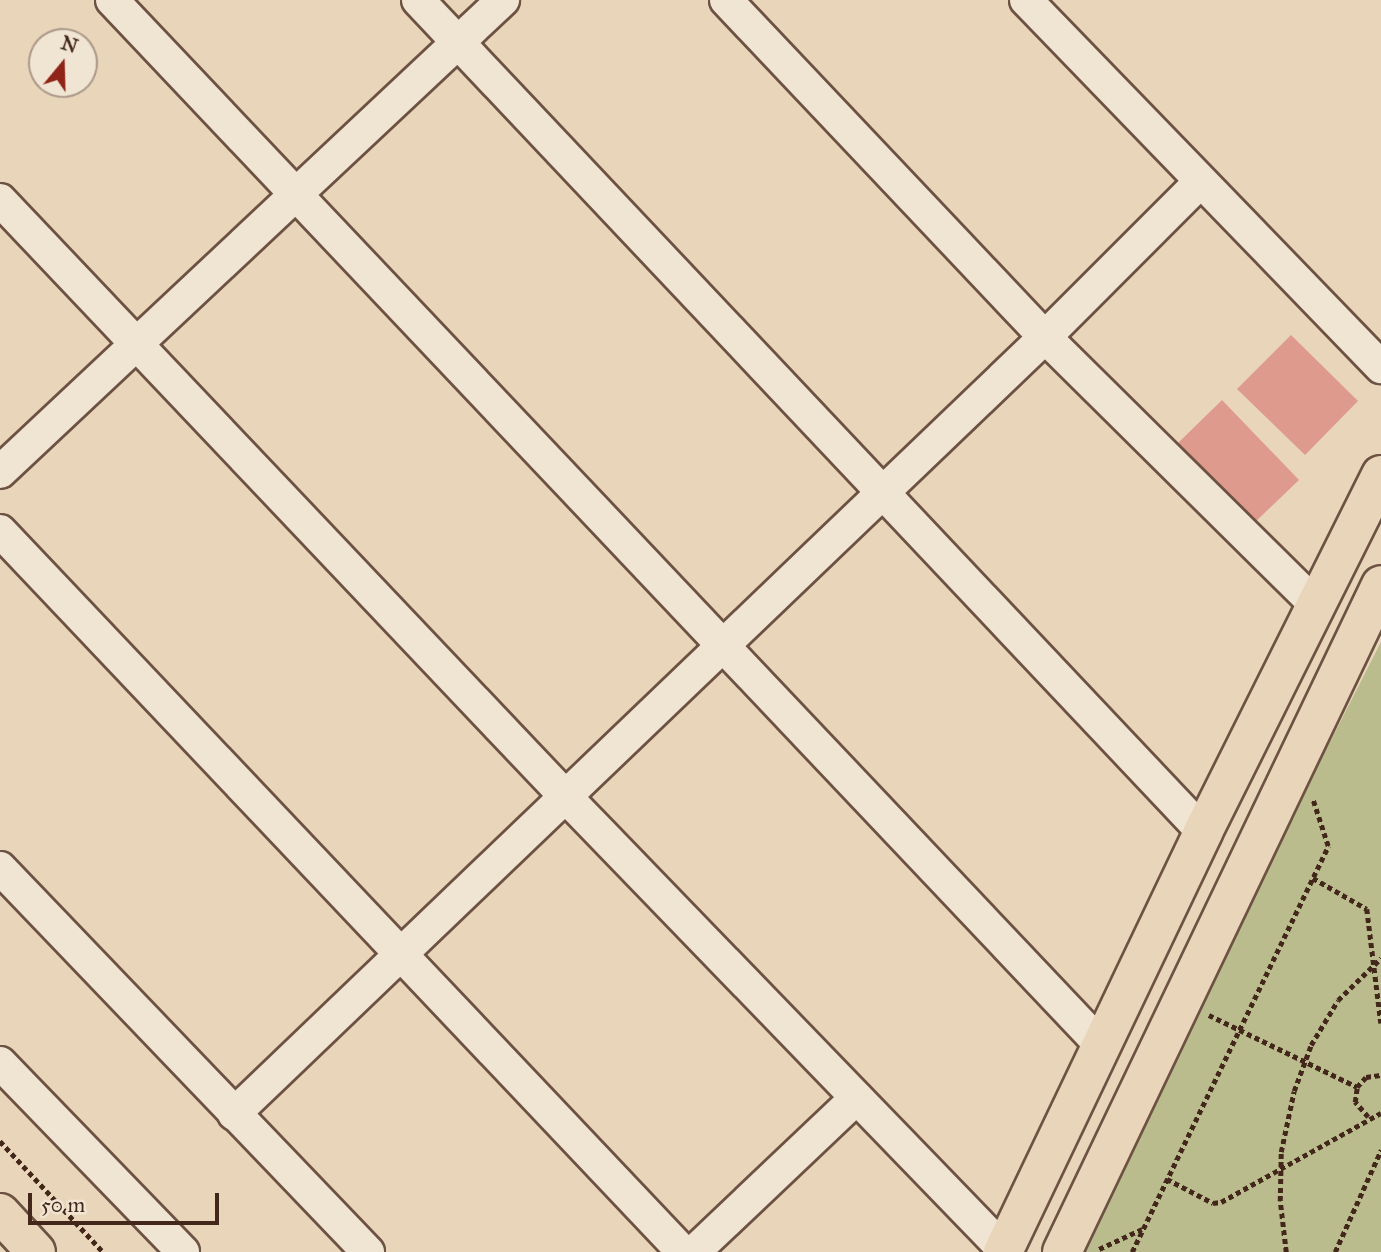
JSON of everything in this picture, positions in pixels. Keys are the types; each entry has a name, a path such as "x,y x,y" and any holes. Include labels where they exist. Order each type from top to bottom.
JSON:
{"main road":[{"path":"1003,1251 1203,832 1381,475"},
{"path":"1062,1252 1300,759 1381,584"},
{"path":"0,1213 36,1252"}],"street":[{"path":"112,0 1100,1044"},
{"path":"418,0 1203,832"},
{"path":"0,472 503,0"},
{"path":"726,0 1045,337 1316,605"},
{"path":"1026,0 1199,183 1381,367"},
{"path":"234,1114 1045,337 1199,183"},
{"path":"0,200 564,795 1003,1251"},
{"path":"0,531 683,1252"},
{"path":"0,868 368,1252"},
{"path":"0,1063 183,1252"},
{"path":"694,1252 856,1098"}],"path":[{"path":"1132,1252 1328,846 1300,759"},
{"path":"1313,878 1364,904 1381,1023"},
{"path":"1286,1252 1280,1168 1286,1118 1305,1061 1338,1000 1381,958"},
{"path":"1205,1014 1357,1087"},
{"path":"1368,1118 1355,1102 1357,1087 1366,1077 1381,1075"},
{"path":"1167,1179 1221,1202 1381,1113"},
{"path":"0,1141 103,1252"},
{"path":"1335,1252 1381,1150"},
{"path":"1092,1252 1144,1228"}],"green space":[{"path":"1381,642 1381,1252 1072,1252 1210,977"}],"building":[{"path":"1291,335 1358,401 1305,455 1237,389"},
{"path":"1222,400 1299,480 1253,524 1176,445"}]}
